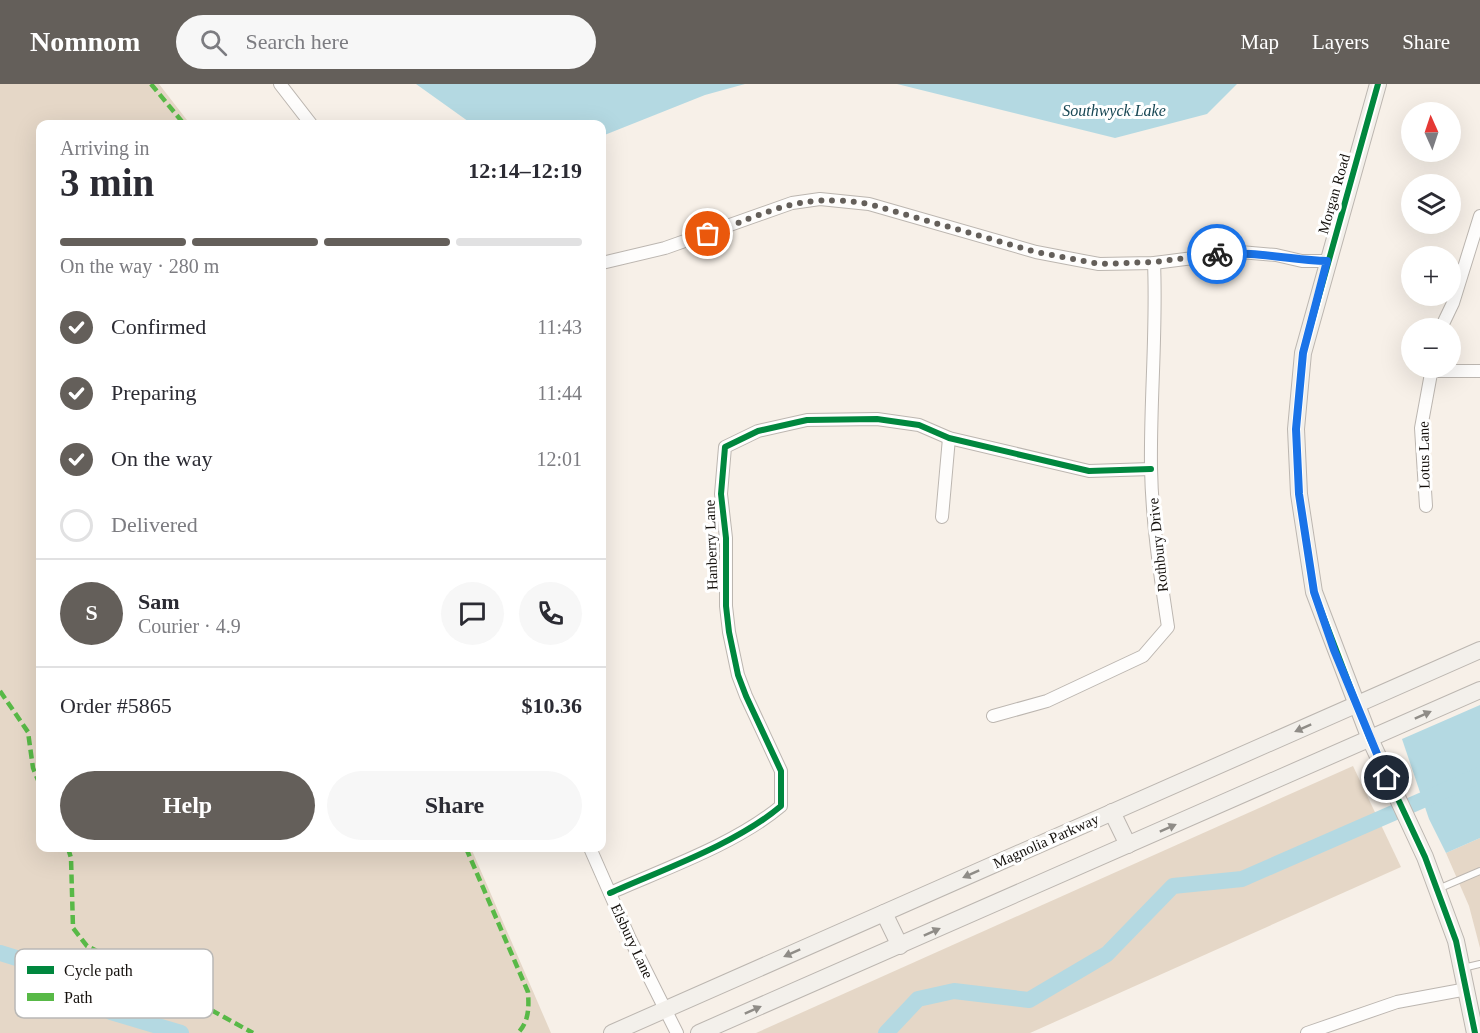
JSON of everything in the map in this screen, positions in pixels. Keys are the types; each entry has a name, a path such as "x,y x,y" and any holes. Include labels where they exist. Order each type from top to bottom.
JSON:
{"main road":[{"name":"Morgan Road","path":"1378,84 1303,353 1296,429 1299,494 1314,592 1370,739 1416,837 1456,941 1475,1033"},
{"name":"Magnolia Parkway","path":"612,1033 1480,650"},
{"path":"699,1033 1480,690"},
{"path":"1112,812 1128,845"},
{"path":"884,913 900,946"}],"street":[{"path":"280,84 308,120"},
{"path":"606,262 665,248 792,203 820,199 869,204 1025,249 1099,264 1154,262 1240,252 1276,255 1302,261 1327,261"},
{"path":"1446,318 1454,303 1480,216"},
{"name":"Rothbury Drive","path":"993,716 1047,701 1143,656 1168,627 1156,544 1151,469 1156,309 1154,262"},
{"path":"1461,371 1480,372"},
{"name":"Lotus Lane","path":"1426,506 1421,428 1429,378"},
{"name":"Hanberry Lane","path":"610,892 697,854 754,825 780,806 781,771 738,675 729,632 726,606 726,538 721,494 725,447 758,431 807,420 877,419 919,425 949,438 1089,471 1151,469"},
{"path":"942,517 949,438"},
{"name":"Elsbury Lane","path":"592,852 677,1033"},
{"path":"1307,1033 1331,1028 1397,1002 1467,989"}],"lane":[{"path":"1437,889 1480,871"},
{"path":"1463,968 1480,964"}],"shaded area":[{"path":"0,84 159,84 187,120 36,120 36,852 473,852 551,1033 0,1033"},
{"path":"1353,766 1401,867 1030,1033 756,1033"},
{"path":"1480,838 1480,948 1469,906 1446,853"}],"water":[{"path":"416,84 745,84 705,95 606,134 606,120 466,120"},
{"name":"Southwyck Lake","path":"897,84 1237,84 1207,114 1115,138"},
{"path":"1480,705 1480,838 1446,853 1429,819 1402,739"}],"waterway":[{"path":"886,1033 918,999 954,991 1029,1000 1107,954 1173,886 1242,879 1480,775"},
{"path":"0,953 15,958"},
{"path":"131,1018 181,1033"}],"marked path":[{"path":"151,84 181,120"},
{"path":"0,691 28,732 36,775"},
{"path":"69,852 73,928 87,946 93,949"},
{"path":"468,852 528,992 528,1014 518,1033"},
{"path":"213,1011 253,1033"}],"cycle path":[{"path":"1378,84 1303,353 1296,429 1299,494 1314,592 1370,739 1425,857 1456,941 1475,1033"},
{"path":"610,893 721,844 763,820 781,806 781,771 738,675 729,632 726,606 726,538 721,494 725,447 758,431 807,420 877,419 919,425 949,438 1089,471 1151,469"}],"way so far":[{"path":"708,234 792,203 820,199 869,204 935,225 1036,252 1099,264 1154,262 1217,254"}],"route":[{"path":"1217,254 1240,252 1276,255 1302,261 1327,261 1303,353 1296,429 1299,494 1314,592 1334,650 1387,778"}]}
